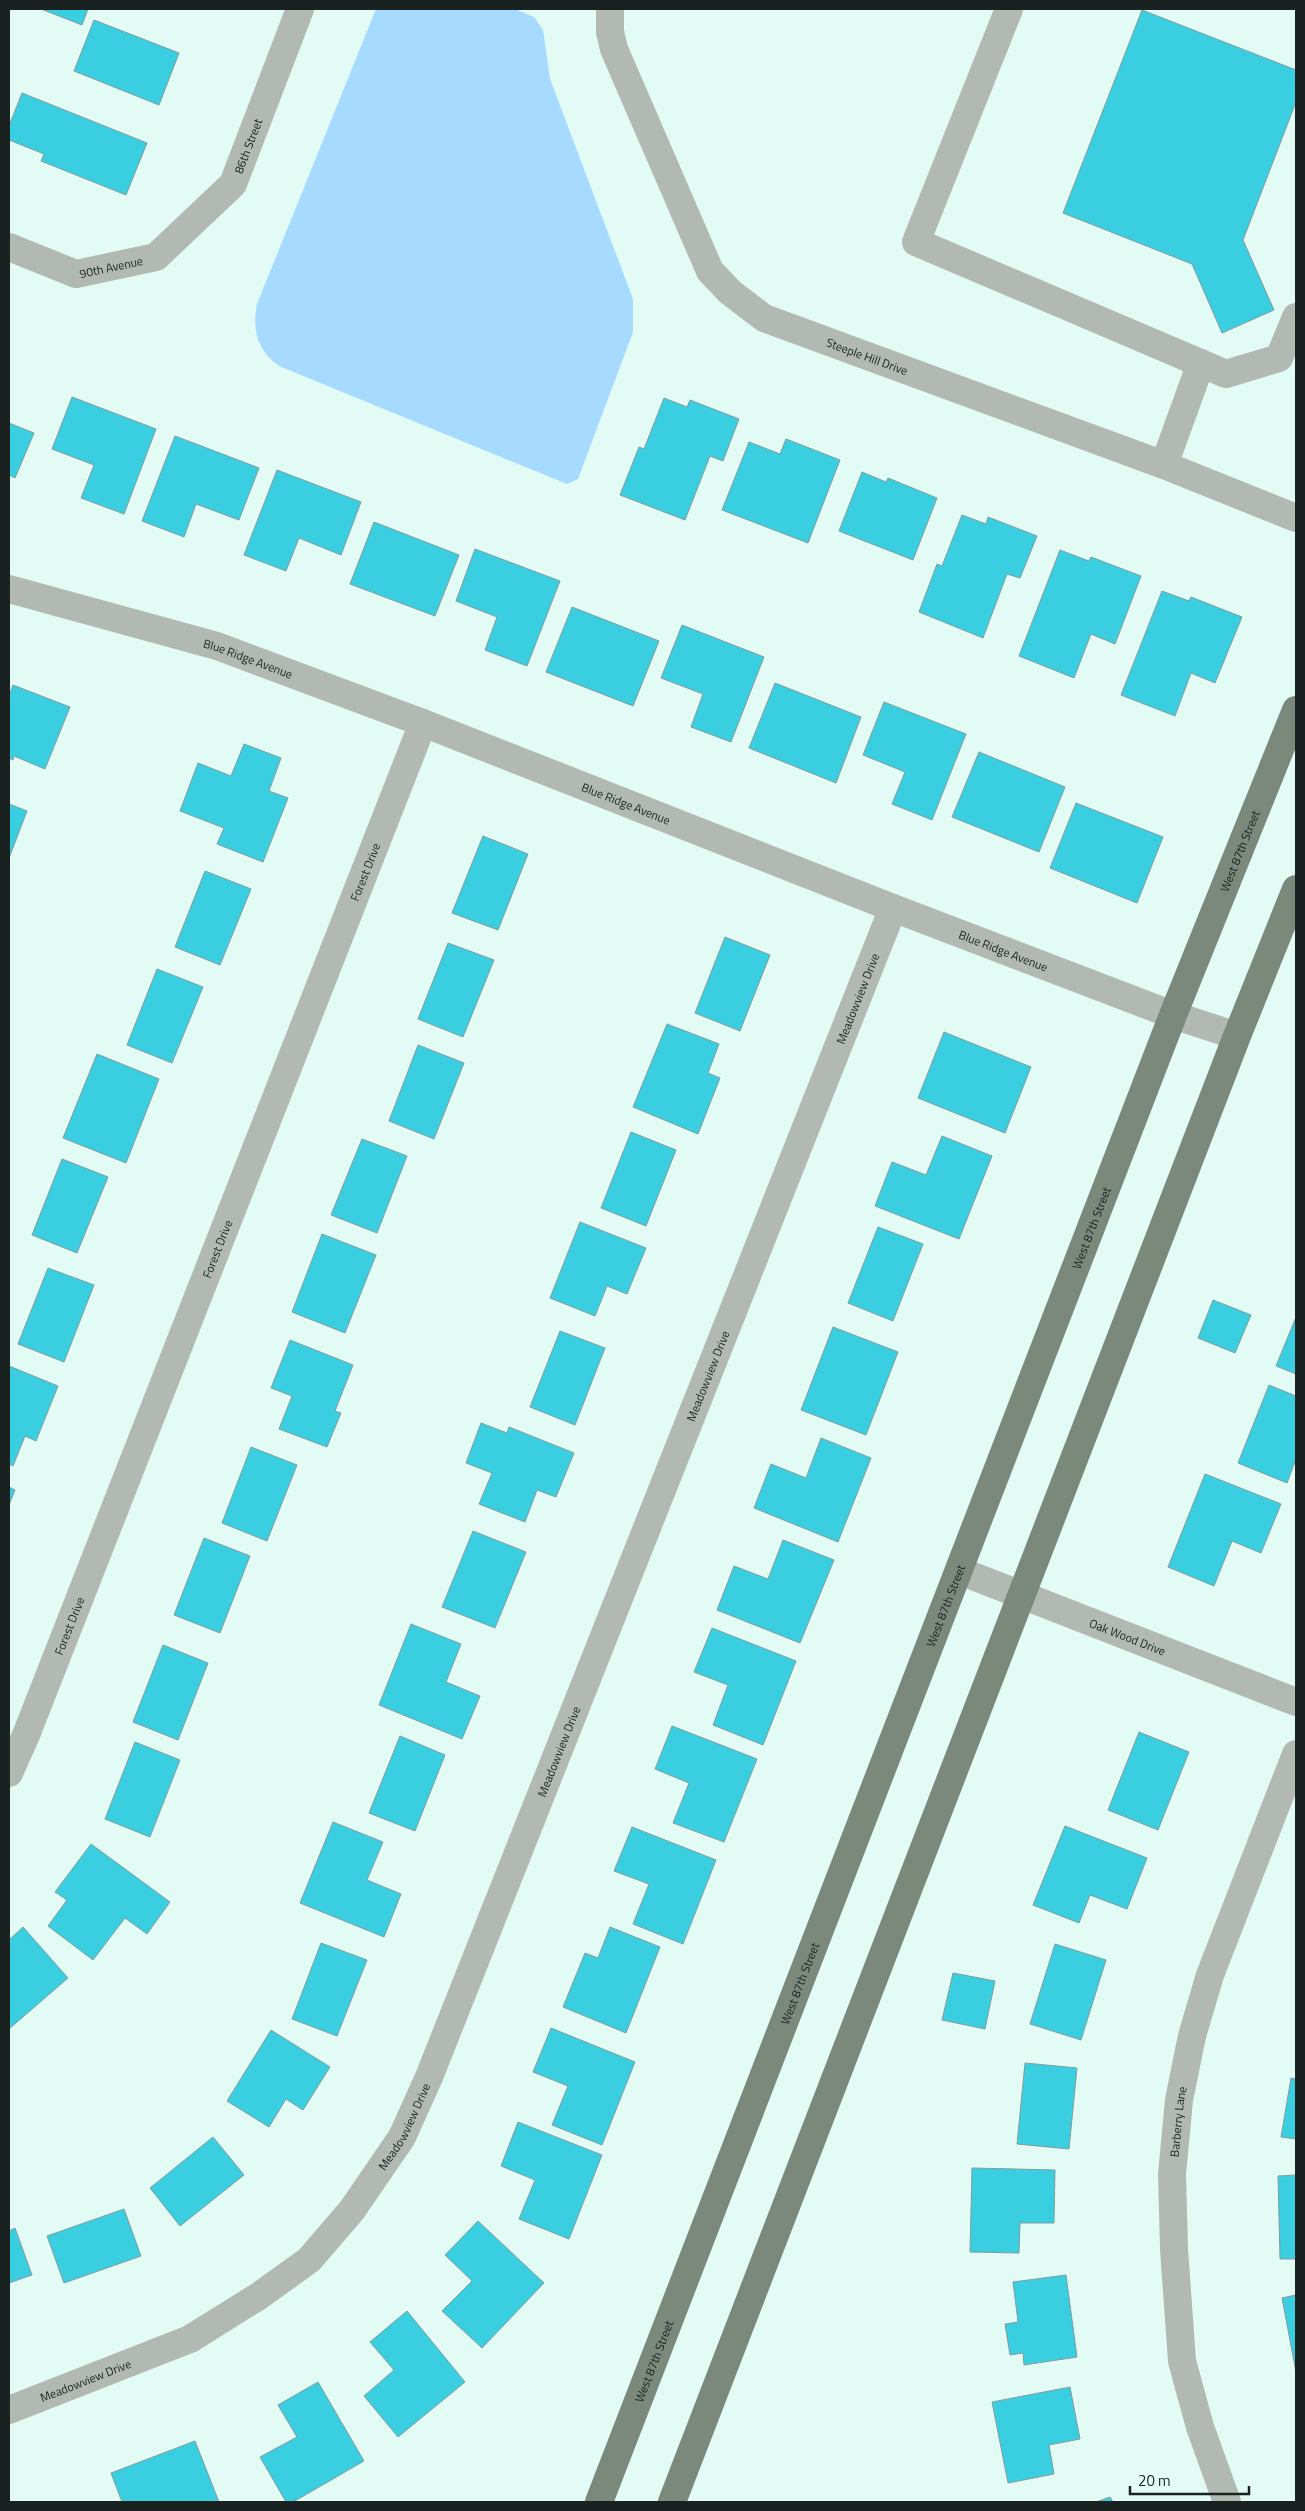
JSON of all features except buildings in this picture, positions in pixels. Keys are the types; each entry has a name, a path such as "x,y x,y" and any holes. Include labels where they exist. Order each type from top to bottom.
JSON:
{"main road":[{"name":"West 87th Street","path":"599,2502 960,1571 1173,1015 1296,710"},
{"path":"672,2502 1237,1036 1296,889"}],"street":[{"name":"86th Street","path":"156,257 233,184 300,9"},
{"path":"1009,9 916,242 1226,374 1279,358 1296,317"},
{"name":"Steeple Hill Drive","path":"609,12 610,32 614,49 710,271 747,307 764,318 1164,464 1296,518"},
{"name":"90th Avenue","path":"9,247 76,274 156,257"},
{"path":"1164,464 1201,363"},
{"name":"Blue Ridge Avenue","path":"9,588 217,646 423,723 893,908 1173,1015 1237,1036"},
{"name":"Forest Drive","path":"9,1773 37,1708 423,723"},
{"name":"Meadowview Drive","path":"9,2410 190,2339 258,2296 309,2260 352,2210 402,2137 429,2078 893,908"},
{"name":"Oak Wood Drive","path":"960,1571 1296,1702"},
{"name":"Barberry Lane","path":"1227,2502 1200,2427 1182,2361 1174,2249 1173,2165 1179,2100 1192,2036 1210,1975 1296,1754"}],"water":[{"path":"376,9 515,9 534,17 543,30 550,79 633,299 633,332 578,479 567,484 279,366 266,353 258,339 255,322 257,304"}]}
